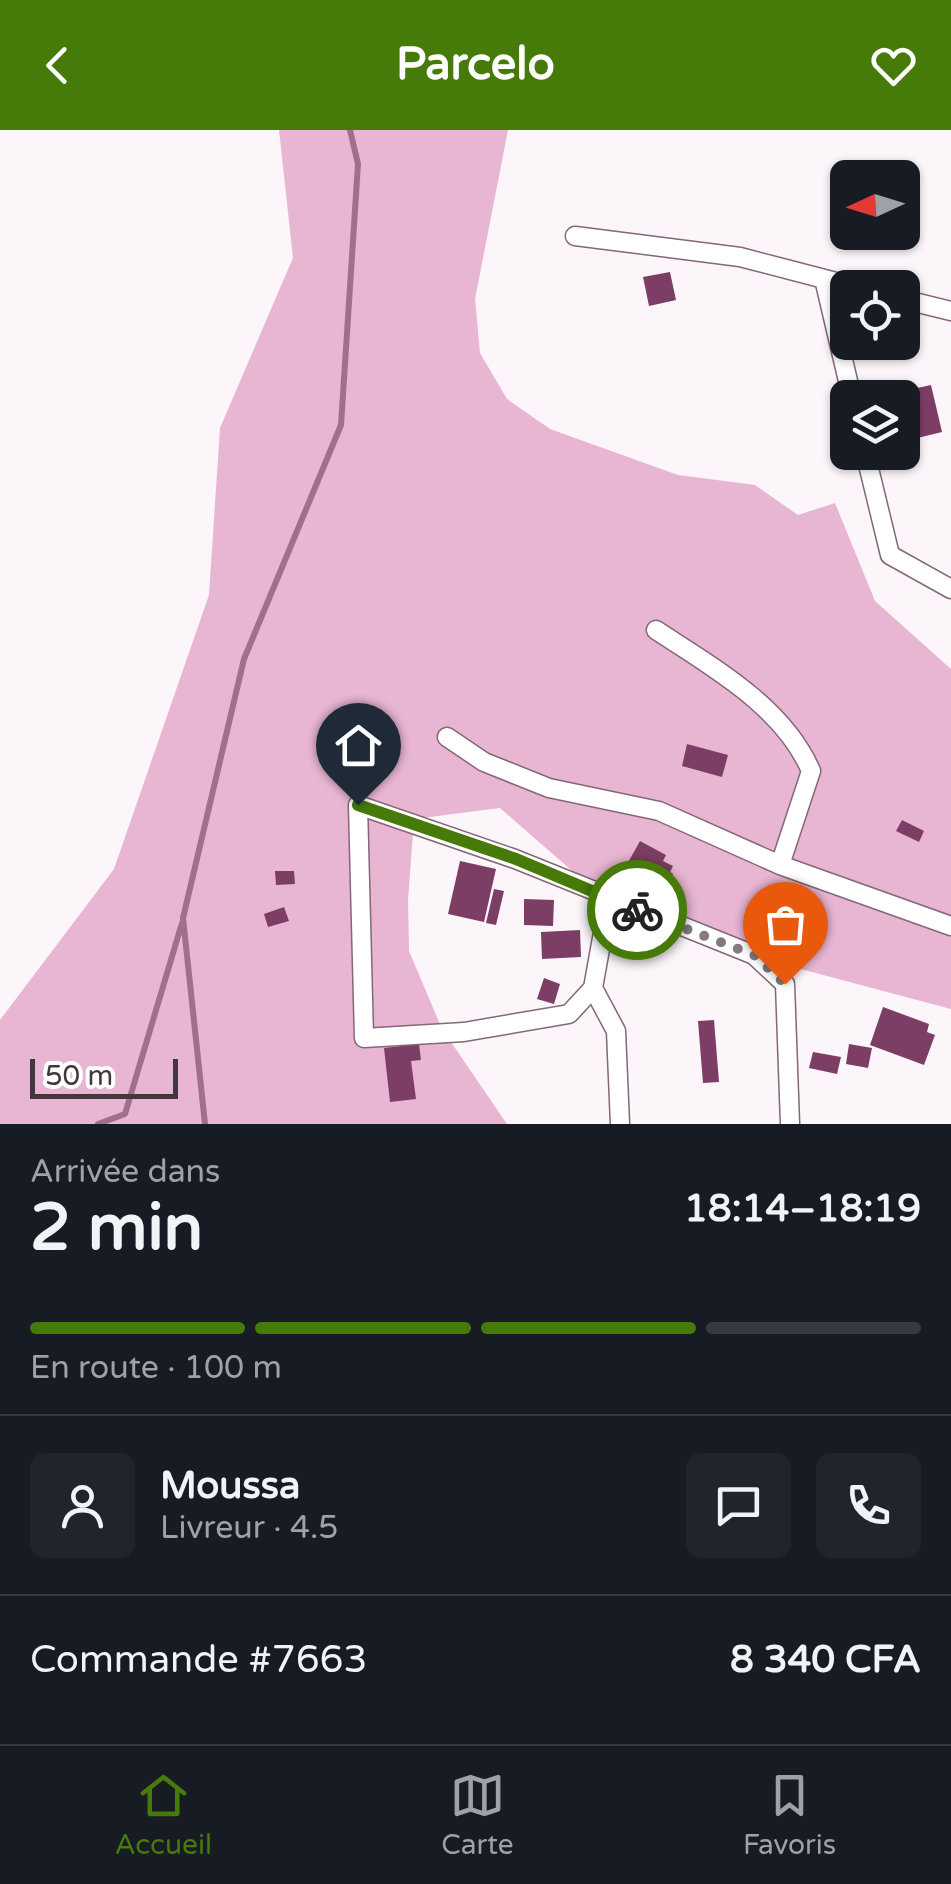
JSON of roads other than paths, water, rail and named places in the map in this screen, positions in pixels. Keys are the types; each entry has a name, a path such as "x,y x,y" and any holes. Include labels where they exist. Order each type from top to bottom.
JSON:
{"street":[{"path":"576,236 740,257 830,280"},
{"path":"824,278 848,380"},
{"path":"920,304 951,312"},
{"path":"869,470 890,555 951,589"},
{"path":"656,630 743,689 802,750 811,771 780,865"},
{"path":"447,737 484,762 549,788 659,811 780,865 951,926"},
{"path":"609,899 593,988 569,1014 464,1032 364,1038 358,805 516,859 754,955 785,984 790,1124"},
{"path":"593,988 616,1031 620,1124"}],"waterway":[{"path":"205,1124 183,918 244,659 341,425 358,164 350,130"},
{"path":"98,1124 125,1114 182,923"}]}
